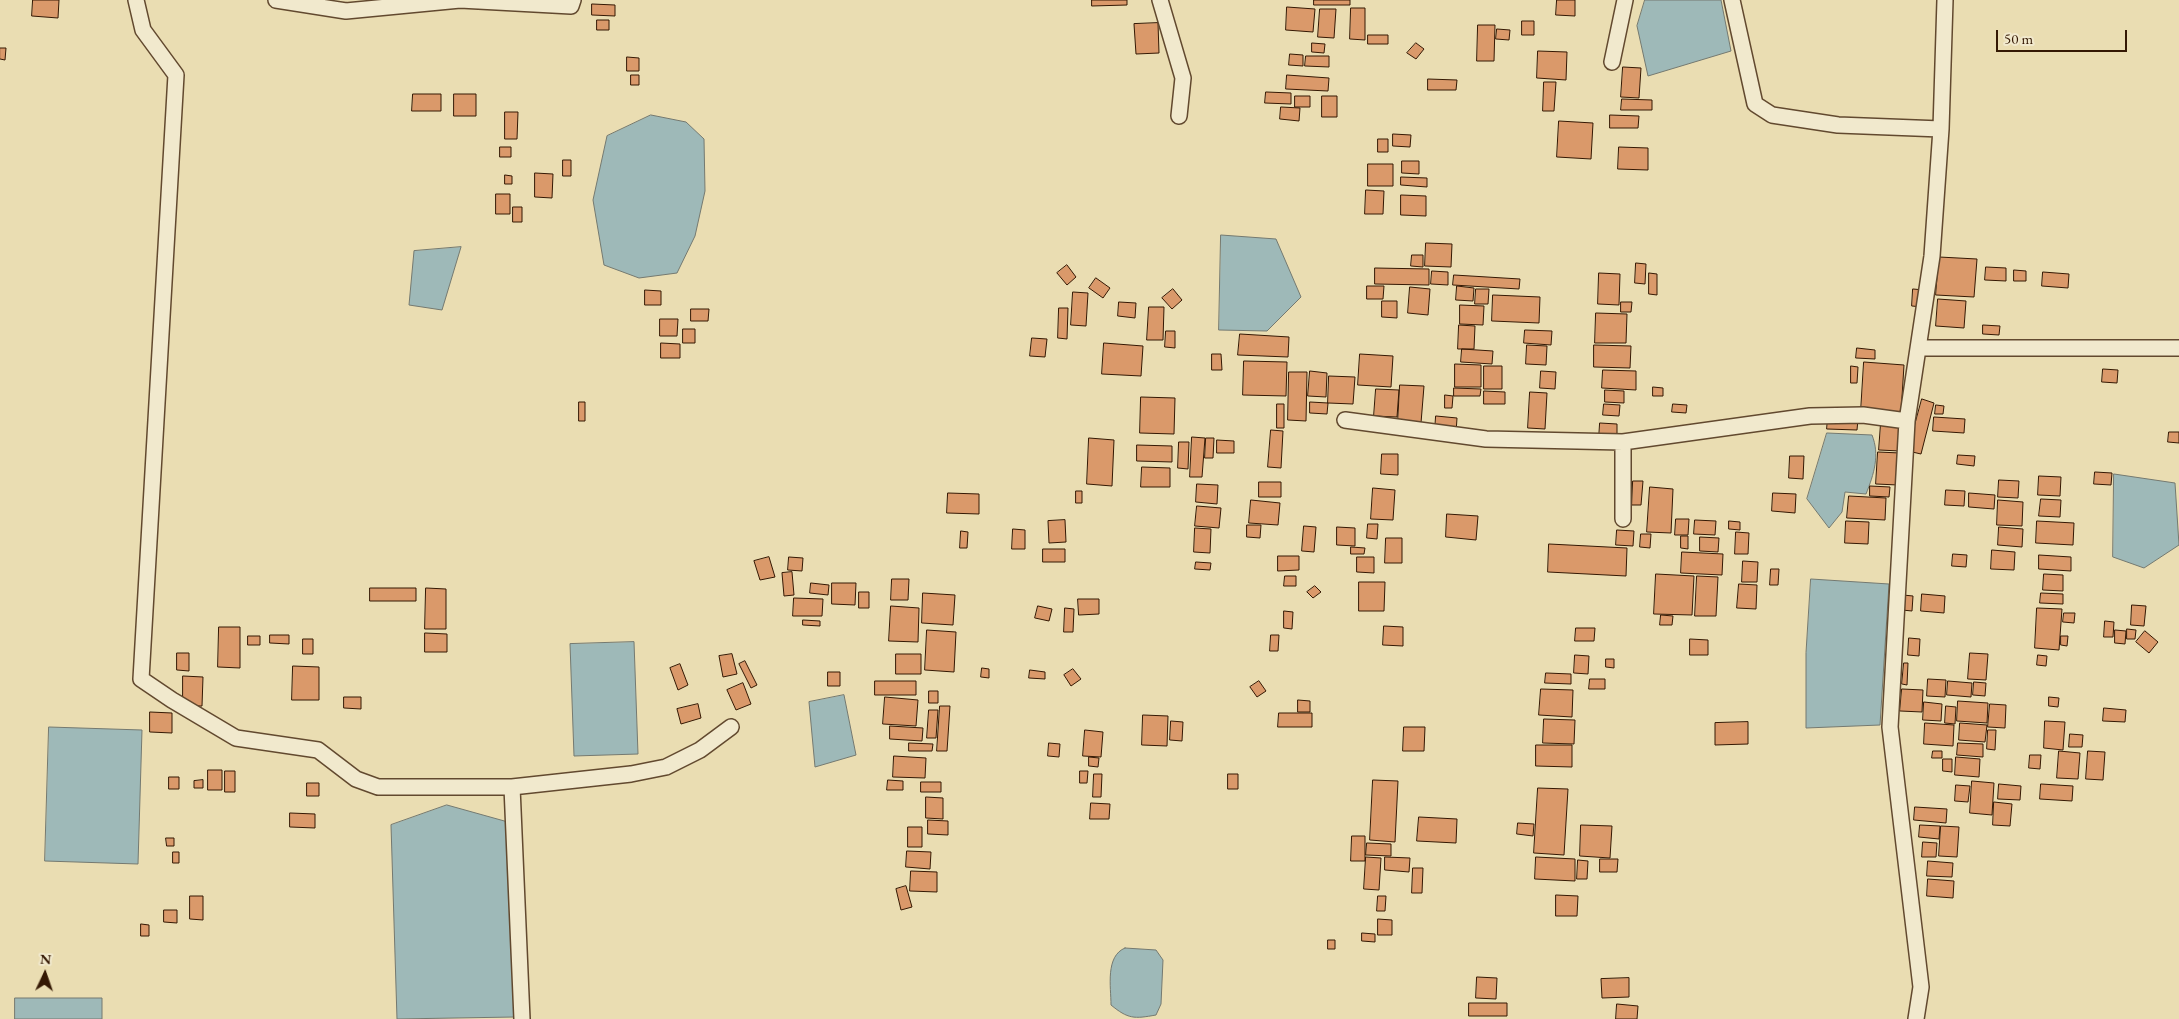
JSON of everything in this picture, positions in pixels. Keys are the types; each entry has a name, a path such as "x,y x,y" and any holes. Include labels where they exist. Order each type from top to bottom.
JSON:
{"street":[{"path":"136,0 143,30 176,75 141,679 236,738 318,750 356,779 378,787 512,787 631,774 666,767 700,750 731,727"},
{"path":"276,0 346,11 460,0 572,6 573,0"},
{"path":"1160,0 1183,78 1179,116"},
{"path":"1612,62 1625,0"},
{"path":"1732,0 1755,104 1772,115 1838,125 1942,129"},
{"path":"1916,1019 1921,987 1890,727 1907,421 1932,256 1942,129 1945,0"},
{"path":"1918,348 2179,348"},
{"path":"1345,420 1486,439 1623,442 1810,416 1863,415 1907,421"},
{"path":"1623,442 1623,519"},
{"path":"512,787 522,1019"}],"water":[{"path":"1645,0 1721,0 1731,51 1648,76 1637,26"},
{"path":"651,115 686,122 704,139 705,191 695,236 677,273 639,278 604,265 593,200 607,136"},
{"path":"1221,235 1276,239 1301,297 1267,331 1219,330"},
{"path":"461,247 442,310 409,305 414,251"},
{"path":"1827,433 1872,435 1876,450 1874,472 1866,494 1845,492 1842,512 1829,528 1807,499"},
{"path":"2114,474 2175,483 2179,545 2144,568 2113,557"},
{"path":"1811,579 1889,584 1880,725 1806,728 1806,653"},
{"path":"634,642 638,754 574,756 570,644"},
{"path":"844,695 856,755 815,767 809,702"},
{"path":"49,727 142,730 138,864 45,861"},
{"path":"447,805 508,822 514,1017 397,1019 391,825"},
{"path":"1125,948 1156,950 1163,960 1161,1004 1156,1015 1132,1017 1111,1005 1110,973 1114,958"},
{"path":"15,998 102,998 102,1019 15,1019"}],"building":[{"path":"33,0 59,0 58,18 32,16"},
{"path":"1092,0 1127,0 1127,5 1092,6"},
{"path":"1314,0 1350,0 1350,5 1314,5"},
{"path":"1557,0 1575,0 1575,16 1556,15"},
{"path":"592,4 615,5 615,16 592,15"},
{"path":"1287,7 1315,9 1313,32 1286,30"},
{"path":"1351,8 1365,8 1365,40 1350,39"},
{"path":"1320,9 1336,9 1334,38 1318,37"},
{"path":"597,20 609,20 609,30 597,30"},
{"path":"1522,21 1534,21 1534,35 1522,35"},
{"path":"1158,23 1159,53 1136,54 1134,24"},
{"path":"1478,25 1495,25 1494,61 1477,61"},
{"path":"1497,29 1510,30 1509,40 1496,39"},
{"path":"1368,35 1388,35 1388,44 1368,44"},
{"path":"1312,43 1325,44 1324,53 1312,52"},
{"path":"1416,43 1424,49 1416,59 1407,53"},
{"path":"0,48 6,48 5,60 0,59"},
{"path":"1538,51 1567,52 1566,80 1537,78"},
{"path":"1290,54 1303,55 1303,66 1289,65"},
{"path":"1306,56 1329,56 1329,67 1305,66"},
{"path":"627,57 639,58 639,71 627,71"},
{"path":"1623,67 1641,68 1639,98 1621,97"},
{"path":"631,75 639,75 639,85 631,85"},
{"path":"1287,75 1329,78 1328,91 1286,89"},
{"path":"1428,79 1457,80 1456,90 1428,90"},
{"path":"1544,82 1556,82 1554,111 1543,111"},
{"path":"1266,92 1291,93 1291,104 1265,103"},
{"path":"413,94 441,94 441,111 412,111"},
{"path":"454,94 476,94 476,116 454,116"},
{"path":"1295,96 1310,96 1310,107 1295,107"},
{"path":"1322,96 1337,96 1337,117 1322,117"},
{"path":"1622,99 1652,100 1652,110 1621,110"},
{"path":"1281,107 1300,108 1299,121 1280,119"},
{"path":"505,112 518,112 517,139 505,139"},
{"path":"1610,115 1639,116 1638,128 1610,128"},
{"path":"1559,121 1593,123 1591,159 1557,157"},
{"path":"1393,134 1411,135 1410,147 1393,146"},
{"path":"1378,139 1388,139 1388,152 1378,152"},
{"path":"500,147 511,147 511,157 500,157"},
{"path":"1619,147 1648,148 1648,170 1618,169"},
{"path":"563,160 571,160 571,176 563,176"},
{"path":"1402,161 1419,161 1419,174 1402,173"},
{"path":"1368,164 1393,164 1393,186 1368,186"},
{"path":"535,173 553,174 552,198 535,197"},
{"path":"505,175 512,176 512,184 505,184"},
{"path":"1401,177 1427,178 1427,187 1401,185"},
{"path":"1366,190 1384,191 1383,214 1365,214"},
{"path":"496,194 510,194 510,214 496,214"},
{"path":"1401,195 1426,196 1426,216 1401,215"},
{"path":"513,207 522,207 522,222 513,222"},
{"path":"1426,243 1452,244 1451,267 1425,266"},
{"path":"1412,255 1423,255 1423,267 1411,266"},
{"path":"1939,257 1977,259 1974,297 1936,295"},
{"path":"1636,263 1646,264 1645,284 1635,283"},
{"path":"1067,265 1076,277 1067,285 1057,273"},
{"path":"1986,267 2006,268 2006,281 1985,280"},
{"path":"1375,268 1429,269 1429,285 1375,284"},
{"path":"2014,270 2026,271 2026,281 2014,281"},
{"path":"1432,271 1448,272 1448,285 1431,284"},
{"path":"2043,272 2069,274 2068,288 2042,286"},
{"path":"1599,273 1620,274 1619,305 1598,304"},
{"path":"1649,273 1657,274 1657,295 1649,294"},
{"path":"1454,275 1520,279 1519,289 1453,285"},
{"path":"1096,278 1110,288 1103,298 1089,288"},
{"path":"1367,286 1384,286 1383,299 1367,299"},
{"path":"1457,286 1474,288 1473,301 1456,300"},
{"path":"1410,287 1430,289 1428,315 1408,313"},
{"path":"1173,289 1182,300 1172,309 1162,298"},
{"path":"1476,289 1489,289 1488,304 1475,304"},
{"path":"1913,289 1924,290 1922,307 1912,306"},
{"path":"645,290 661,291 661,305 645,305"},
{"path":"1073,292 1088,293 1086,326 1071,325"},
{"path":"1493,295 1540,297 1539,323 1492,321"},
{"path":"1938,299 1966,301 1964,328 1936,326"},
{"path":"1382,301 1397,301 1397,318 1382,317"},
{"path":"1119,302 1136,303 1135,318 1118,316"},
{"path":"1621,302 1632,302 1631,312 1621,312"},
{"path":"1460,305 1484,306 1483,325 1460,324"},
{"path":"1149,307 1164,307 1163,340 1147,340"},
{"path":"1059,308 1068,308 1067,339 1058,338"},
{"path":"691,309 709,309 708,321 691,321"},
{"path":"1596,313 1627,314 1626,343 1595,343"},
{"path":"660,319 678,319 677,336 660,336"},
{"path":"1459,325 1475,326 1474,349 1458,349"},
{"path":"1983,325 2000,326 1999,335 1983,334"},
{"path":"683,329 695,329 695,343 683,343"},
{"path":"1525,330 1552,331 1551,345 1524,343"},
{"path":"1166,331 1175,331 1175,348 1165,347"},
{"path":"1240,334 1289,337 1288,357 1238,355"},
{"path":"1032,338 1047,339 1045,357 1030,356"},
{"path":"661,343 680,344 680,358 661,358"},
{"path":"1104,343 1143,346 1141,376 1102,374"},
{"path":"1527,345 1547,346 1546,365 1526,364"},
{"path":"1594,345 1631,346 1630,368 1594,367"},
{"path":"1857,348 1875,350 1875,359 1856,358"},
{"path":"1462,349 1493,351 1492,364 1461,362"},
{"path":"1212,354 1221,354 1222,370 1212,370"},
{"path":"1360,354 1393,356 1391,387 1358,385"},
{"path":"1244,361 1287,362 1286,396 1243,395"},
{"path":"1864,362 1904,365 1901,413 1861,411"},
{"path":"1455,364 1481,365 1481,387 1455,387"},
{"path":"1484,366 1502,366 1502,389 1484,389"},
{"path":"1851,366 1858,367 1857,383 1851,383"},
{"path":"2103,369 2118,370 2117,383 2102,382"},
{"path":"1603,370 1636,371 1636,390 1602,388"},
{"path":"1310,371 1327,373 1326,397 1308,396"},
{"path":"1541,371 1556,372 1555,389 1540,388"},
{"path":"1289,372 1307,372 1306,421 1288,420"},
{"path":"1329,376 1355,377 1353,404 1328,403"},
{"path":"1400,385 1424,386 1421,423 1398,422"},
{"path":"1653,387 1663,388 1663,396 1653,396"},
{"path":"1454,388 1481,389 1480,396 1454,396"},
{"path":"1376,389 1399,390 1397,417 1374,416"},
{"path":"1605,390 1624,391 1624,403 1605,402"},
{"path":"1484,391 1505,392 1505,404 1484,404"},
{"path":"1530,392 1547,393 1545,429 1528,428"},
{"path":"1445,395 1453,396 1452,408 1445,408"},
{"path":"1141,397 1175,398 1174,434 1140,433"},
{"path":"1922,399 1934,403 1921,454 1908,451"},
{"path":"579,402 585,402 585,421 579,421"},
{"path":"1310,402 1328,403 1327,414 1310,413"},
{"path":"1277,404 1284,404 1284,428 1277,428"},
{"path":"1604,404 1620,405 1619,416 1603,415"},
{"path":"1673,404 1687,405 1686,413 1672,412"},
{"path":"1936,405 1944,406 1943,414 1935,414"},
{"path":"1436,416 1457,418 1456,433 1435,431"},
{"path":"1828,417 1858,419 1857,430 1827,429"},
{"path":"1934,417 1965,419 1964,433 1933,431"},
{"path":"1600,423 1617,424 1617,440 1599,439"},
{"path":"1881,423 1901,424 1900,451 1879,450"},
{"path":"1271,430 1283,431 1281,468 1268,467"},
{"path":"2169,432 2179,432 2179,443 2168,442"},
{"path":"1192,437 1205,438 1202,477 1190,477"},
{"path":"1089,438 1114,440 1112,486 1087,484"},
{"path":"1206,438 1214,438 1213,458 1205,458"},
{"path":"1217,440 1234,441 1234,453 1217,453"},
{"path":"1179,442 1189,442 1188,469 1178,468"},
{"path":"1137,445 1172,446 1172,462 1137,461"},
{"path":"1878,452 1900,453 1898,485 1876,484"},
{"path":"1382,454 1398,454 1398,475 1381,474"},
{"path":"1958,455 1975,456 1974,466 1957,464"},
{"path":"1790,456 1804,456 1803,479 1789,478"},
{"path":"1142,467 1170,468 1170,487 1141,487"},
{"path":"2095,472 2112,473 2111,485 2094,484"},
{"path":"2039,476 2061,477 2060,496 2038,495"},
{"path":"1999,480 2019,481 2018,498 1998,497"},
{"path":"1633,481 1643,481 1641,505 1632,505"},
{"path":"1259,482 1281,482 1281,497 1259,497"},
{"path":"1197,484 1218,485 1217,504 1196,502"},
{"path":"1870,486 1890,487 1889,497 1870,496"},
{"path":"1650,487 1673,489 1671,533 1647,532"},
{"path":"1373,488 1395,490 1393,520 1371,519"},
{"path":"1946,490 1965,491 1964,506 1945,505"},
{"path":"1076,491 1082,491 1082,503 1076,503"},
{"path":"948,493 979,494 979,514 947,513"},
{"path":"1773,493 1796,494 1795,513 1772,511"},
{"path":"1969,493 1995,495 1994,509 1969,507"},
{"path":"1849,496 1886,498 1885,520 1847,518"},
{"path":"2041,499 2061,500 2060,517 2039,516"},
{"path":"1251,500 1280,503 1278,525 1249,523"},
{"path":"1998,500 2023,502 2022,526 1997,525"},
{"path":"1197,506 1221,508 1219,528 1195,526"},
{"path":"1447,514 1478,516 1476,540 1446,537"},
{"path":"1676,519 1689,519 1688,535 1675,535"},
{"path":"1065,520 1066,542 1049,543 1048,521"},
{"path":"1695,520 1716,521 1715,535 1694,534"},
{"path":"1729,521 1740,522 1740,530 1729,529"},
{"path":"1846,521 1869,522 1868,544 1845,543"},
{"path":"2037,521 2074,523 2073,545 2036,543"},
{"path":"1368,524 1378,524 1377,539 1367,538"},
{"path":"1247,525 1261,525 1260,538 1247,537"},
{"path":"1304,526 1316,527 1314,552 1302,551"},
{"path":"1337,527 1355,528 1355,546 1337,545"},
{"path":"1999,527 2023,529 2022,547 1998,545"},
{"path":"1195,528 1211,529 1210,553 1194,552"},
{"path":"1013,529 1025,530 1025,549 1012,549"},
{"path":"1617,530 1634,531 1633,546 1616,545"},
{"path":"961,531 968,532 967,548 960,548"},
{"path":"1736,532 1749,533 1748,554 1735,554"},
{"path":"1641,534 1651,534 1650,548 1640,547"},
{"path":"1681,536 1688,536 1688,549 1681,548"},
{"path":"1700,537 1719,538 1718,552 1700,551"},
{"path":"1386,538 1402,538 1402,563 1385,563"},
{"path":"1549,544 1627,548 1626,576 1548,572"},
{"path":"1351,547 1365,548 1364,554 1351,554"},
{"path":"1043,549 1065,549 1065,562 1043,562"},
{"path":"1992,550 2015,552 2014,570 1991,569"},
{"path":"1682,552 1723,554 1722,575 1681,573"},
{"path":"1953,554 1967,555 1966,567 1952,566"},
{"path":"2039,555 2071,557 2071,571 2039,569"},
{"path":"1278,556 1299,556 1299,570 1278,571"},
{"path":"769,557 775,577 760,580 754,561"},
{"path":"789,557 803,558 802,571 788,570"},
{"path":"1357,557 1374,557 1374,573 1357,572"},
{"path":"1743,561 1758,562 1757,582 1742,582"},
{"path":"1196,562 1211,563 1210,570 1195,569"},
{"path":"1771,569 1779,569 1778,585 1770,585"},
{"path":"792,572 794,595 784,596 782,573"},
{"path":"1656,574 1694,576 1692,615 1654,614"},
{"path":"2044,574 2063,575 2063,591 2043,590"},
{"path":"1285,576 1296,576 1296,586 1284,586"},
{"path":"1697,576 1718,577 1716,616 1695,616"},
{"path":"892,579 909,579 908,600 891,600"},
{"path":"1359,582 1385,582 1384,611 1359,611"},
{"path":"811,583 829,585 828,595 810,593"},
{"path":"832,583 856,583 855,605 832,604"},
{"path":"1739,584 1757,585 1756,609 1737,608"},
{"path":"1315,586 1321,592 1313,598 1307,592"},
{"path":"370,588 416,588 416,601 370,601"},
{"path":"426,588 446,589 446,629 425,629"},
{"path":"859,592 869,592 869,608 859,608"},
{"path":"923,593 955,595 953,625 922,623"},
{"path":"2041,593 2063,594 2063,604 2040,603"},
{"path":"1922,594 1945,596 1944,613 1921,611"},
{"path":"1903,595 1913,596 1912,611 1902,610"},
{"path":"794,598 823,599 822,616 793,616"},
{"path":"1078,599 1099,599 1099,614 1079,615"},
{"path":"2132,605 2146,606 2144,626 2131,625"},
{"path":"891,606 919,608 918,642 889,641"},
{"path":"1038,606 1052,609 1049,621 1035,618"},
{"path":"1065,608 1074,609 1073,632 1064,632"},
{"path":"2037,608 2062,609 2059,650 2035,648"},
{"path":"1284,611 1293,612 1292,629 1284,628"},
{"path":"2064,613 2075,613 2074,623 2063,622"},
{"path":"1661,615 1673,616 1672,625 1660,625"},
{"path":"803,620 820,621 820,626 803,625"},
{"path":"2105,621 2114,622 2113,637 2104,637"},
{"path":"1384,626 1403,627 1403,646 1383,645"},
{"path":"219,627 240,627 240,668 218,667"},
{"path":"1576,628 1595,628 1594,641 1575,641"},
{"path":"2127,629 2136,630 2135,639 2127,639"},
{"path":"927,630 956,632 954,672 925,670"},
{"path":"2115,630 2126,631 2125,644 2115,643"},
{"path":"2145,631 2158,642 2149,653 2136,642"},
{"path":"425,633 447,634 447,652 425,652"},
{"path":"270,635 289,635 289,644 270,643"},
{"path":"1271,635 1279,635 1278,651 1270,651"},
{"path":"248,636 260,636 260,645 248,645"},
{"path":"2061,636 2068,636 2067,646 2061,645"},
{"path":"1909,638 1920,639 1919,656 1908,655"},
{"path":"303,639 313,639 313,654 303,654"},
{"path":"1690,639 1708,640 1708,655 1690,655"},
{"path":"177,653 189,653 189,671 177,670"},
{"path":"1970,653 1988,654 1986,680 1968,679"},
{"path":"732,654 737,674 723,677 719,656"},
{"path":"896,654 921,654 921,674 896,674"},
{"path":"1575,655 1589,656 1588,674 1574,673"},
{"path":"2038,655 2047,656 2046,666 2037,665"},
{"path":"1606,659 1614,659 1614,668 1606,667"},
{"path":"745,661 757,685 751,688 739,664"},
{"path":"1904,663 1908,663 1907,685 1902,684"},
{"path":"680,664 688,685 678,690 670,668"},
{"path":"293,666 319,667 319,700 292,700"},
{"path":"982,668 989,669 989,678 981,677"},
{"path":"1073,669 1081,679 1071,686 1064,675"},
{"path":"1030,670 1045,672 1045,679 1029,678"},
{"path":"828,672 840,672 840,686 828,686"},
{"path":"1546,673 1571,674 1571,684 1545,683"},
{"path":"183,676 203,677 202,706 183,706"},
{"path":"1590,679 1605,679 1605,689 1589,689"},
{"path":"1928,679 1946,680 1945,697 1927,696"},
{"path":"875,681 916,681 916,695 875,695"},
{"path":"1259,681 1266,691 1257,697 1250,687"},
{"path":"1948,681 1972,683 1971,697 1947,695"},
{"path":"1974,682 1986,683 1985,696 1973,695"},
{"path":"743,683 751,704 736,710 727,690"},
{"path":"1541,689 1573,690 1572,717 1539,715"},
{"path":"1902,689 1923,690 1922,712 1900,711"},
{"path":"929,691 938,691 938,703 929,703"},
{"path":"344,697 361,697 361,709 344,708"},
{"path":"885,697 918,700 916,726 883,724"},
{"path":"2049,697 2059,698 2058,707 2049,706"},
{"path":"1298,700 1310,701 1310,712 1298,712"},
{"path":"1958,701 1988,703 1987,723 1957,721"},
{"path":"1924,702 1942,704 1941,721 1923,720"},
{"path":"698,704 701,718 681,724 677,709"},
{"path":"1990,704 2006,705 2005,728 1988,727"},
{"path":"940,706 950,706 947,751 937,751"},
{"path":"1946,706 1956,707 1955,724 1945,723"},
{"path":"2104,708 2126,710 2125,722 2103,721"},
{"path":"929,710 938,710 936,738 927,738"},
{"path":"150,712 172,713 172,733 150,732"},
{"path":"1279,713 1312,713 1312,727 1278,727"},
{"path":"1143,715 1168,716 1167,746 1142,745"},
{"path":"1544,719 1575,720 1574,744 1543,743"},
{"path":"1171,721 1183,722 1182,741 1170,740"},
{"path":"2045,721 2065,722 2063,750 2044,748"},
{"path":"1748,722 1748,744 1715,745 1715,723"},
{"path":"1925,723 1954,725 1953,746 1924,744"},
{"path":"1960,723 1987,725 1985,742 1959,740"},
{"path":"890,726 923,728 922,741 890,739"},
{"path":"1404,727 1425,727 1424,751 1403,751"},
{"path":"1085,730 1103,732 1101,757 1083,756"},
{"path":"1988,730 1996,730 1995,750 1987,749"},
{"path":"2070,734 2083,735 2082,747 2069,747"},
{"path":"909,743 933,744 932,751 909,751"},
{"path":"1049,743 1060,744 1059,757 1048,756"},
{"path":"1958,743 1983,744 1983,757 1957,755"},
{"path":"1536,745 1572,745 1572,767 1536,766"},
{"path":"1933,751 1942,751 1942,758 1932,758"},
{"path":"2059,751 2080,753 2078,779 2057,778"},
{"path":"2088,751 2105,752 2103,780 2086,779"},
{"path":"2030,755 2041,755 2040,769 2029,768"},
{"path":"894,756 926,758 925,778 893,777"},
{"path":"1089,757 1099,758 1098,767 1089,766"},
{"path":"1956,757 1980,759 1979,777 1955,775"},
{"path":"1943,759 1952,759 1952,772 1943,771"},
{"path":"208,770 222,770 222,790 208,790"},
{"path":"225,771 235,771 235,792 225,792"},
{"path":"1080,771 1088,771 1087,783 1080,783"},
{"path":"1094,774 1102,774 1101,797 1093,797"},
{"path":"1228,774 1238,774 1238,789 1228,789"},
{"path":"169,777 179,777 179,789 169,789"},
{"path":"203,780 203,788 194,788 194,781"},
{"path":"888,780 903,781 903,790 887,790"},
{"path":"1373,780 1398,781 1395,842 1370,840"},
{"path":"1972,781 1994,783 1992,815 1970,813"},
{"path":"921,782 941,782 941,792 921,792"},
{"path":"307,783 319,783 319,796 307,796"},
{"path":"1999,784 2021,786 2020,800 1998,799"},
{"path":"2041,784 2073,786 2072,801 2040,799"},
{"path":"1956,785 1970,786 1968,802 1955,801"},
{"path":"1538,788 1568,789 1564,855 1534,853"},
{"path":"926,797 943,798 943,819 926,818"},
{"path":"1994,802 2012,804 2010,826 1993,825"},
{"path":"1091,803 1110,804 1109,819 1090,819"},
{"path":"1915,807 1947,809 1946,823 1914,820"},
{"path":"290,813 315,814 315,828 290,827"},
{"path":"1419,817 1457,819 1456,843 1417,841"},
{"path":"928,820 948,821 948,835 928,834"},
{"path":"1518,823 1534,824 1533,836 1517,834"},
{"path":"1581,825 1612,826 1610,858 1580,856"},
{"path":"1920,825 1940,826 1939,839 1919,837"},
{"path":"1941,826 1959,827 1957,857 1939,856"},
{"path":"908,827 922,827 922,847 908,847"},
{"path":"1352,836 1365,836 1365,861 1351,861"},
{"path":"166,838 174,838 174,846 167,846"},
{"path":"1923,842 1937,843 1936,857 1922,857"},
{"path":"1367,843 1391,844 1391,856 1366,855"},
{"path":"907,851 931,852 930,869 906,867"},
{"path":"173,852 179,852 179,863 173,863"},
{"path":"1366,857 1381,858 1379,890 1364,889"},
{"path":"1385,857 1410,858 1409,872 1385,870"},
{"path":"1536,857 1575,859 1575,881 1535,879"},
{"path":"1600,859 1618,859 1617,872 1600,872"},
{"path":"1578,860 1588,861 1587,879 1577,879"},
{"path":"1928,861 1953,863 1952,877 1927,876"},
{"path":"1413,868 1423,868 1422,893 1412,893"},
{"path":"911,871 937,872 937,892 910,891"},
{"path":"1928,879 1954,881 1953,898 1927,896"},
{"path":"906,886 912,907 901,910 896,889"},
{"path":"1556,895 1578,896 1577,916 1556,916"},
{"path":"190,896 203,896 203,920 190,919"},
{"path":"1378,896 1386,896 1385,911 1377,911"},
{"path":"164,910 177,910 177,923 164,922"},
{"path":"1378,919 1392,920 1392,935 1378,935"},
{"path":"141,924 149,925 149,936 141,936"},
{"path":"1362,933 1375,934 1375,942 1362,941"},
{"path":"1328,940 1335,940 1335,949 1328,949"},
{"path":"1477,977 1497,978 1496,999 1476,998"},
{"path":"1629,978 1629,997 1602,998 1601,979"},
{"path":"1469,1003 1507,1003 1507,1016 1469,1016"},
{"path":"1617,1004 1638,1006 1637,1019 1616,1019"}]}
